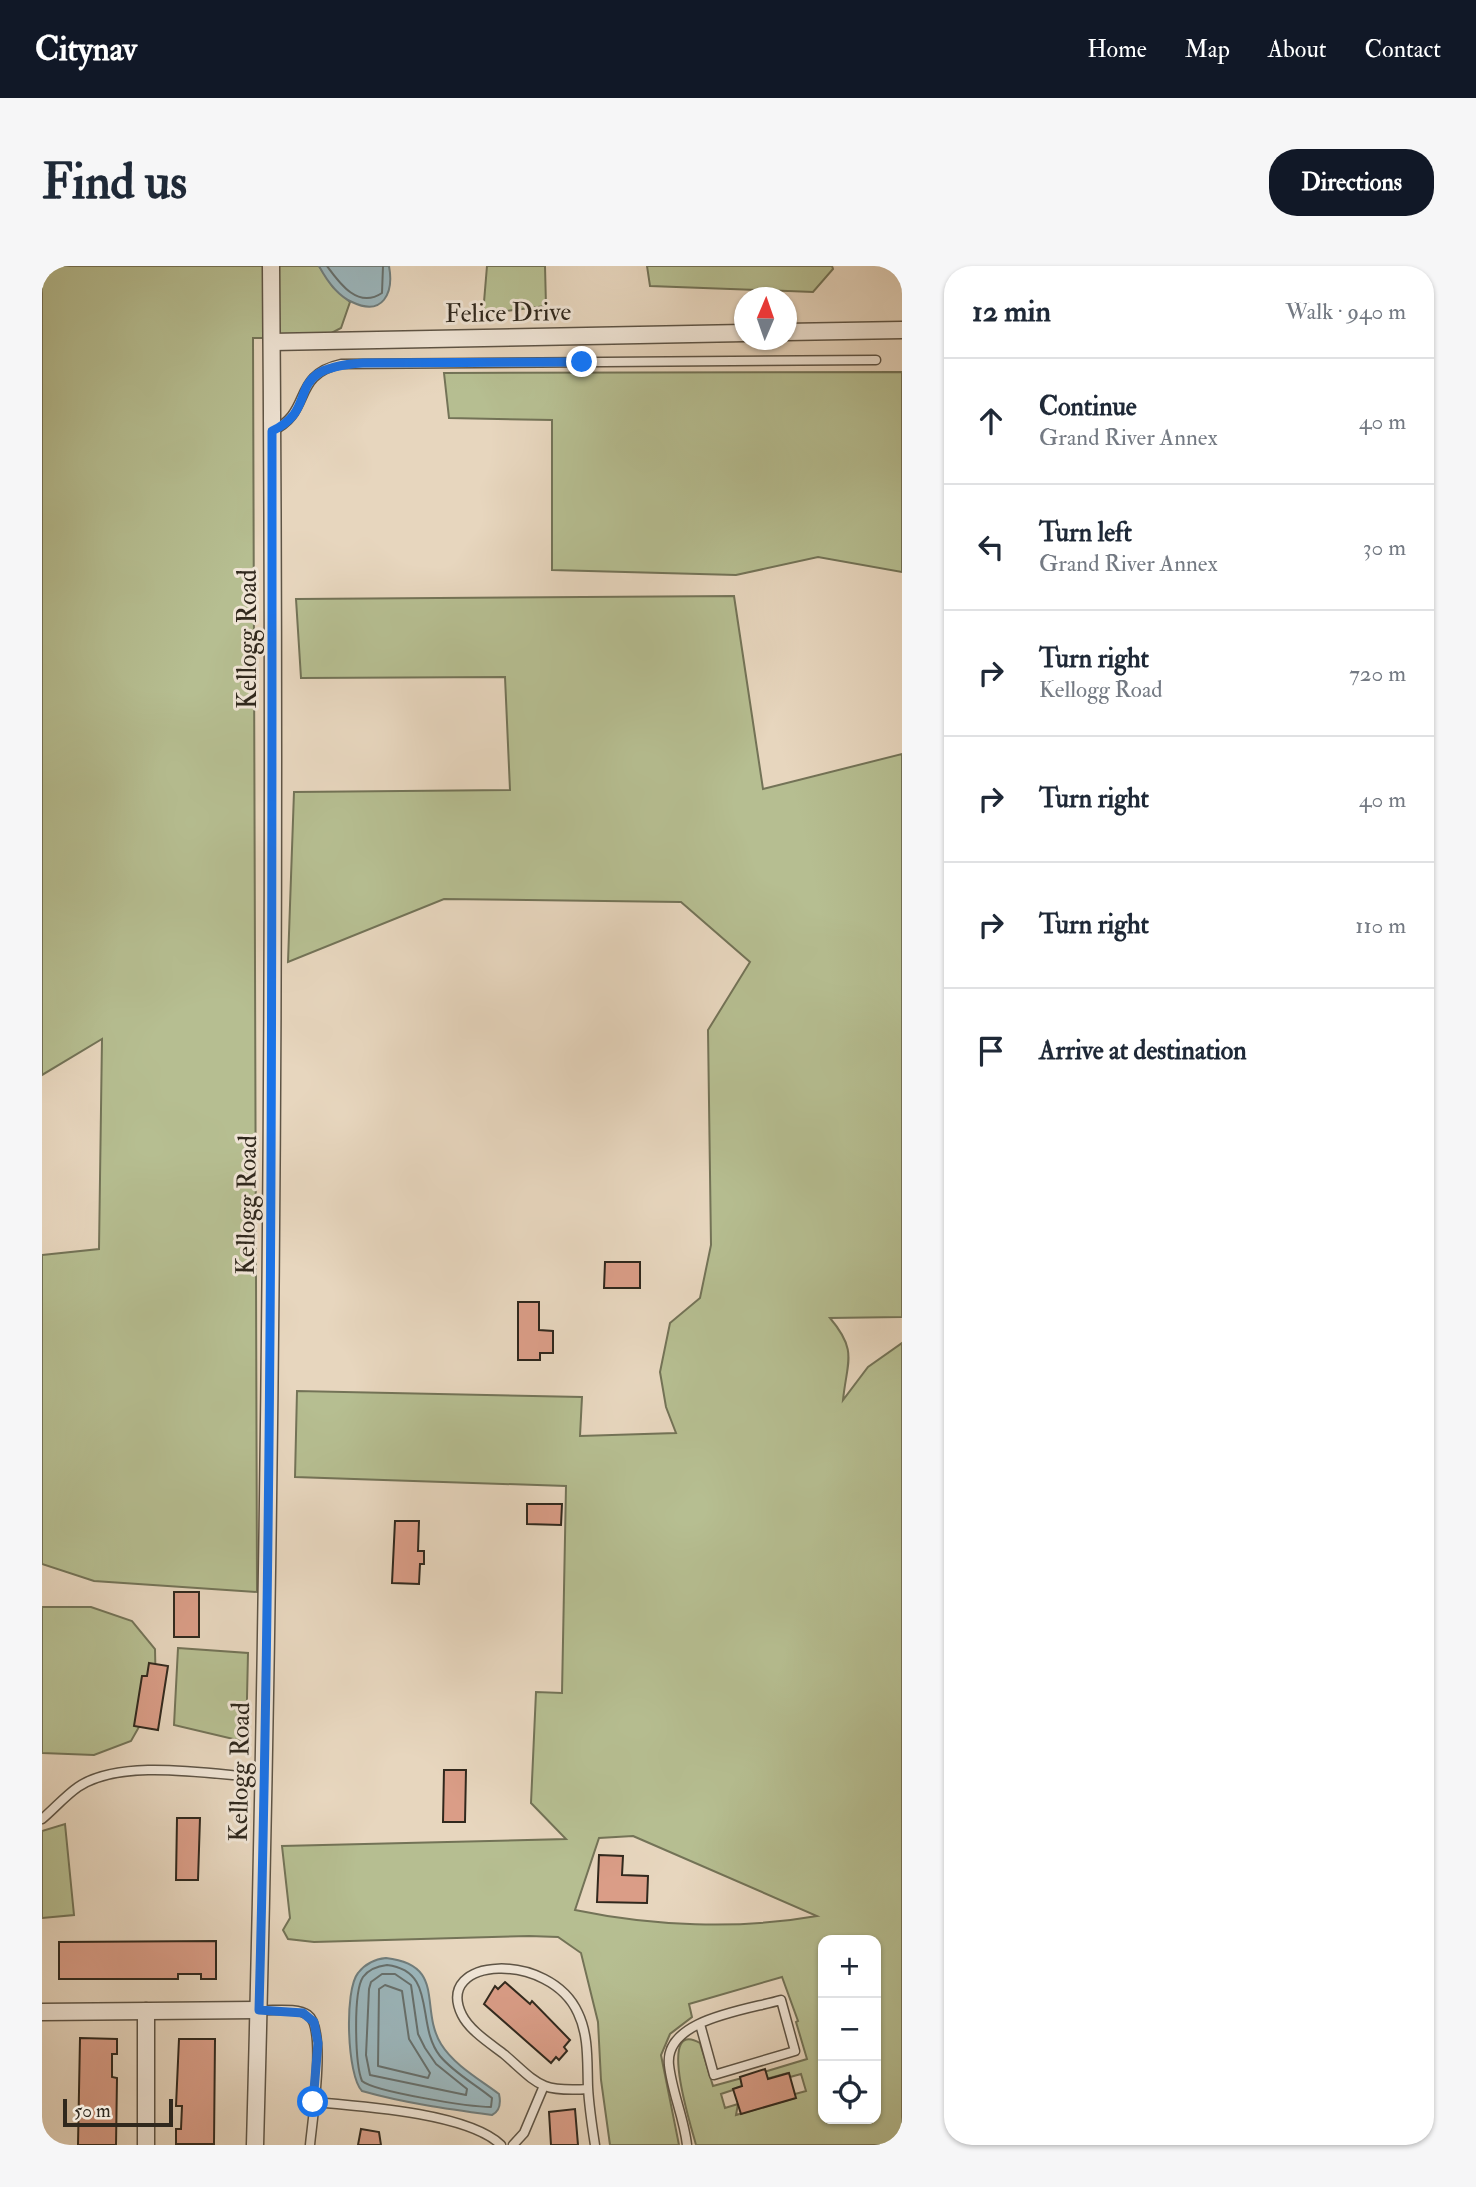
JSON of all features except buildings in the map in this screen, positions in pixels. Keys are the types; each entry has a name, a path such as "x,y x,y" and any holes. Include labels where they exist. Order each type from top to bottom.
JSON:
{"street":[{"name":"Kellogg Road","path":"255,2145 265,1778 273,1025 271,266"},
{"path":"797,332 902,330"},
{"name":"Felice Drive","path":"272,342 734,333"},
{"path":"42,2012 259,2010"},
{"path":"146,2011 146,2145"}],"lane":[{"path":"272,431 284,426 292,417 312,377 318,371 341,364 876,360"},
{"path":"42,1819 79,1786 122,1772 147,1770 265,1778"},
{"path":"588,2089 543,2088 462,2015 461,1987 473,1974 490,1969 532,1972 562,1991 576,2008 583,2028 595,2145"},
{"path":"687,2145 669,2057 677,2037 700,2024 780,2000 795,2051 714,2074 700,2024"},
{"path":"259,2010 303,2013 314,2022 318,2043 310,2145"},
{"path":"513,2145 527,2126 543,2088"},
{"path":"313,2102 371,2107 466,2125 484,2131 501,2145"}],"green space":[{"path":"42,266 319,266 333,287 350,302 341,328 322,338 253,338 257,1592 94,1581 42,1564 42,1255 99,1249 102,1039 42,1075"},
{"path":"487,266 545,266 546,306 483,314"},
{"path":"647,266 832,266 833,269 813,292 797,291 797,287 734,289 650,286"},
{"path":"902,372 902,572 818,557 736,575 552,570 552,420 449,418 444,373"},
{"path":"734,596 763,789 902,754 902,1317 830,1318 839,1329 847,1348 848,1366 843,1400 868,1367 902,1343 902,2145 696,2145 684,2100 678,2060 680,2046 687,2039 700,2043 713,2086 742,2078 745,2086 721,2094 725,2108 738,2104 736,2115 795,2098 795,2094 806,2091 801,2074 790,2077 788,2073 766,2079 764,2072 807,2059 796,2022 798,2021 782,1977 689,2004 692,2017 670,2034 661,2055 679,2145 610,2145 601,2080 598,2022 581,1953 558,1937 314,1942 288,1939 283,1930 290,1918 282,1846 566,1839 531,1803 536,1692 562,1693 566,1486 295,1477 297,1391 582,1397 580,1436 676,1433 666,1407 660,1372 670,1323 700,1298 711,1245 708,1030 750,962 681,902 444,899 288,962 294,792 510,790 505,677 301,678 296,599","holes":["633,1836 817,1916 757,1923 695,1924 634,1920 575,1910 599,1838"]},
{"path":"42,1607 91,1607 132,1621 155,1649 156,1697 131,1741 94,1755 42,1753"},
{"path":"178,1648 248,1653 246,1742 174,1725"},
{"path":"65,1824 74,1915 42,1918 42,1831"}],"water":[{"path":"319,266 389,266 388,293 384,300 372,307 352,302 337,291"},
{"path":"386,1958 405,1962 417,1969 428,1990 435,2030 441,2044 460,2065 499,2094 499,2106 495,2113 492,2115 426,2105 362,2091 353,2069 350,2052 351,1996 358,1973 371,1963"}],"route":[{"path":"313,2102 318,2043 314,2022 303,2013 259,2010 265,1778 273,1025 272,431 284,426 292,417 301,404 306,386 318,371 341,364 582,362"}]}
